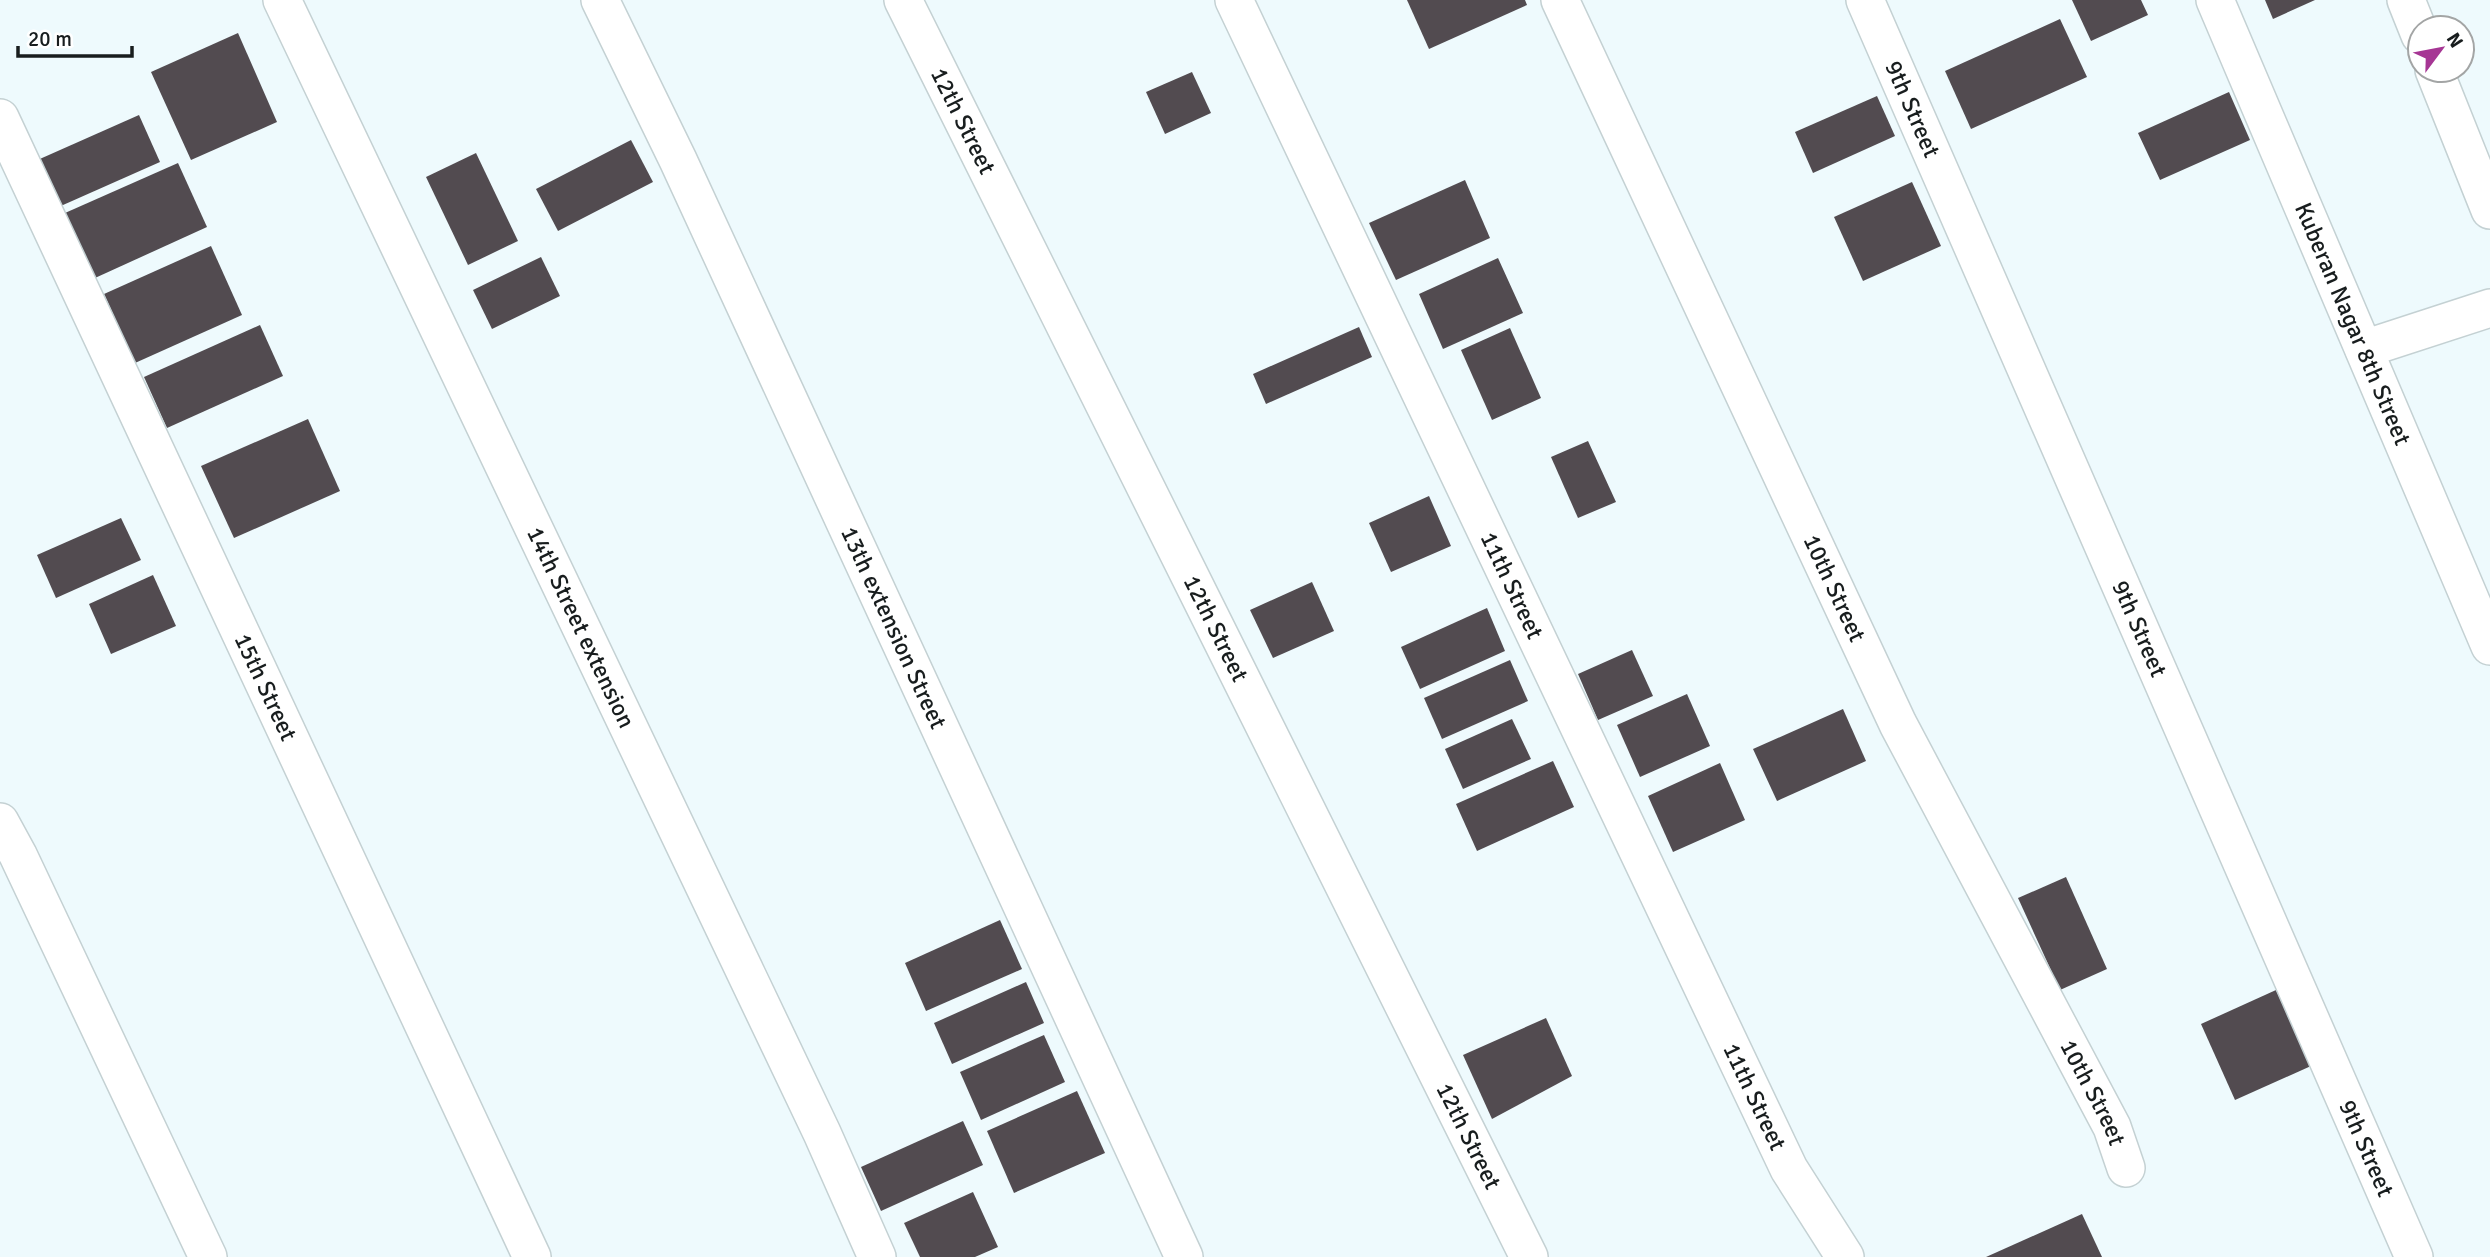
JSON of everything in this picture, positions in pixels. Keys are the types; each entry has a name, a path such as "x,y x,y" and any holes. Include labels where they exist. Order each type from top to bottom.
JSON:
{"street":[{"name":"14th Street extension","path":"282,0 822,1133 877,1257"},
{"name":"13th extension Street","path":"600,0 684,172 1184,1257"},
{"name":"12th Street","path":"903,0 1529,1257"},
{"name":"11th Street","path":"1234,0 1789,1169 1844,1257"},
{"name":"10th Street","path":"1560,0 1898,724 2112,1127 2126,1168"},
{"name":"9th Street","path":"1865,0 2414,1257"},
{"name":"Kuberan Nagar 8th Street","path":"2215,0 2490,646"},
{"path":"2440,84 2490,210"},
{"name":"15th Street","path":"0,118 532,1257"},
{"path":"2364,349 2490,308"},
{"path":"0,822 208,1257"}],"building":[{"path":"1407,0 1525,0 1527,5 1429,49"},
{"path":"2072,0 2141,0 2148,15 2091,41"},
{"path":"2265,0 2315,0 2273,19"},
{"path":"2060,19 2087,77 1971,129 1945,71"},
{"path":"238,33 277,122 191,160 151,72"},
{"path":"1192,72 1211,113 1165,134 1146,92"},
{"path":"2229,92 2250,140 2160,180 2138,133"},
{"path":"1877,96 1895,136 1813,173 1795,132"},
{"path":"139,115 160,162 54,209 33,162"},
{"path":"631,140 653,182 558,231 536,189"},
{"path":"476,153 518,241 468,265 426,177"},
{"path":"178,163 207,227 95,278 65,213"},
{"path":"1465,180 1490,238 1396,280 1369,223"},
{"path":"1912,182 1941,246 1863,281 1834,217"},
{"path":"211,246 242,315 135,363 104,294"},
{"path":"541,257 560,296 492,329 473,290"},
{"path":"1498,258 1523,313 1443,349 1419,294"},
{"path":"260,325 283,376 167,428 144,377"},
{"path":"1359,327 1372,357 1266,404 1253,374"},
{"path":"1510,328 1541,398 1492,420 1461,350"},
{"path":"308,419 340,491 234,538 201,466"},
{"path":"1588,441 1616,502 1578,518 1551,457"},
{"path":"1429,496 1451,546 1391,572 1369,523"},
{"path":"121,518 141,560 56,598 37,555"},
{"path":"153,575 176,626 111,654 89,604"},
{"path":"1312,582 1334,631 1273,658 1250,610"},
{"path":"1487,608 1505,651 1420,689 1401,647"},
{"path":"1632,650 1653,696 1598,720 1578,674"},
{"path":"1510,660 1528,701 1442,739 1424,698"},
{"path":"1687,694 1710,746 1640,777 1617,725"},
{"path":"1843,709 1866,761 1777,801 1753,749"},
{"path":"1512,719 1531,759 1463,789 1445,749"},
{"path":"1553,761 1574,807 1477,851 1456,804"},
{"path":"1720,763 1745,820 1673,852 1648,796"},
{"path":"2066,877 2107,969 2060,990 2018,898"},
{"path":"1000,920 1022,969 926,1011 905,963"},
{"path":"1026,982 1044,1023 952,1064 934,1023"},
{"path":"2276,990 2311,1066 2235,1100 2201,1024"},
{"path":"1546,1018 1572,1076 1492,1119 1463,1055"},
{"path":"1044,1035 1065,1082 981,1120 960,1072"},
{"path":"1077,1091 1105,1153 1014,1193 987,1131"},
{"path":"963,1121 983,1165 881,1211 861,1167"},
{"path":"973,1192 998,1247 975,1257 920,1257 904,1223"},
{"path":"2082,1214 2102,1257 1986,1257"}]}
